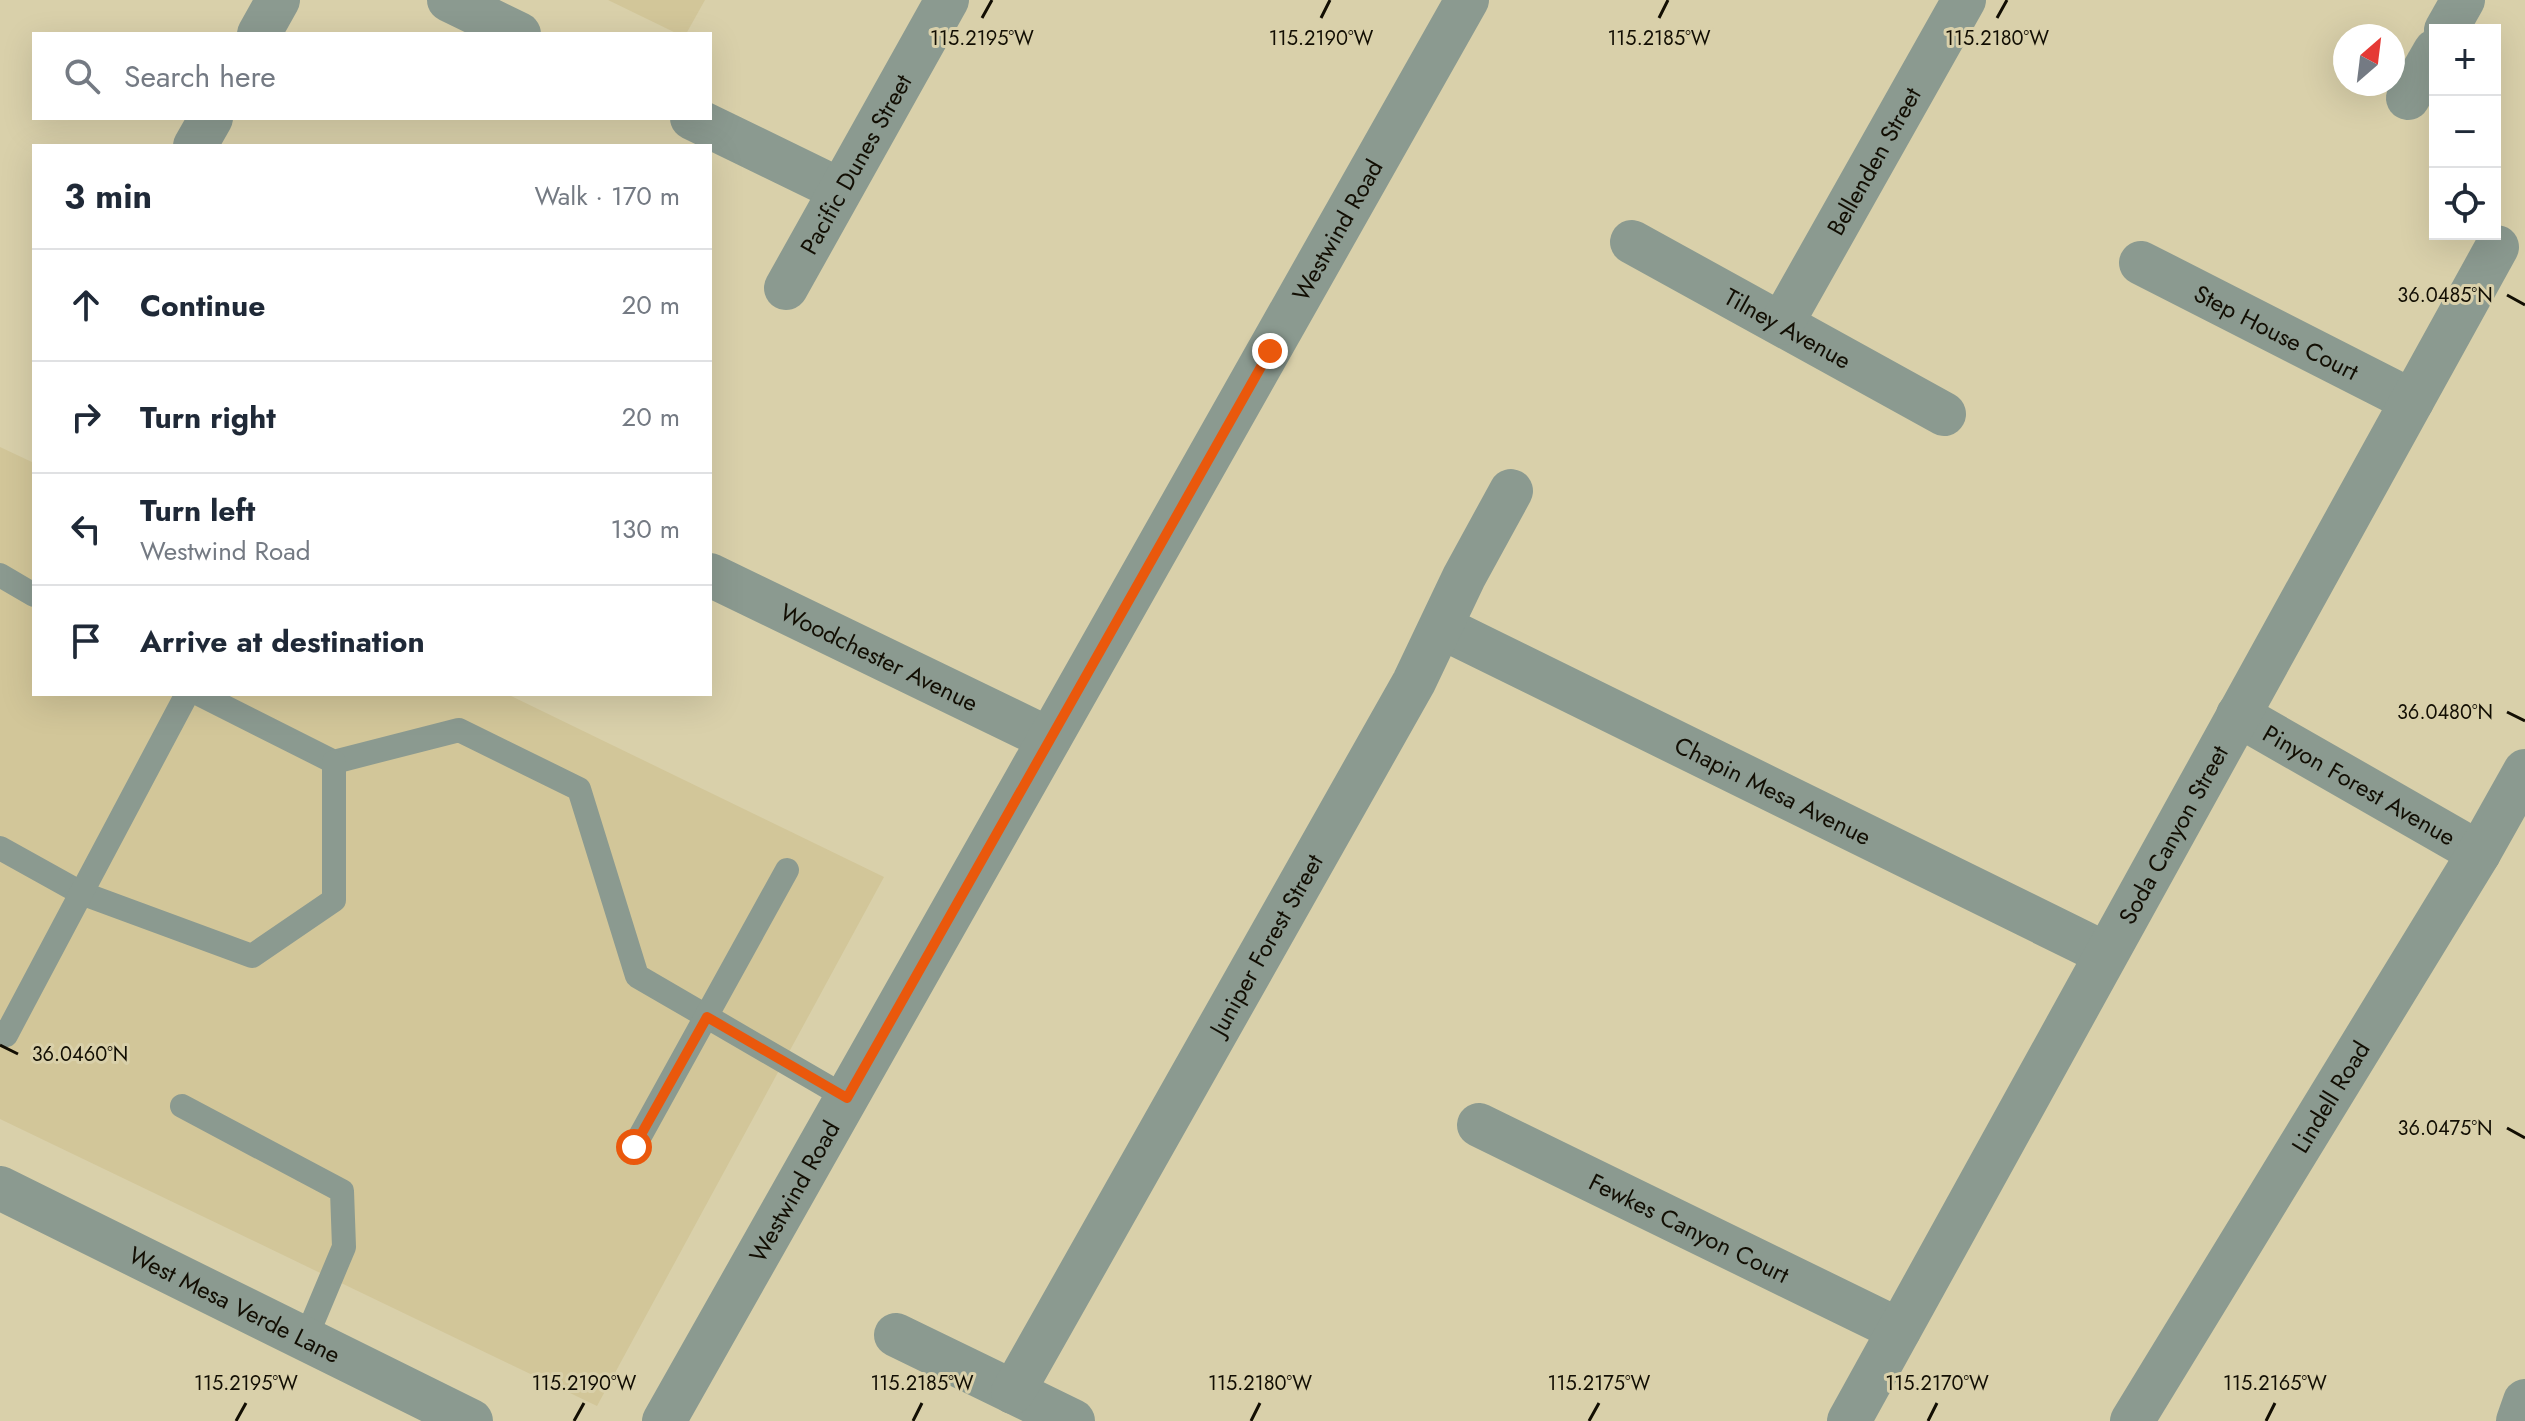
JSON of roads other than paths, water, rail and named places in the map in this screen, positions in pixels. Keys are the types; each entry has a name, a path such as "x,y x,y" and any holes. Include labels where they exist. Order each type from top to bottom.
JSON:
{"street":[{"path":"260,32 278,0"},
{"path":"449,0 515,32"},
{"name":"Pacific Dunes Street","path":"786,288 947,0"},
{"name":"Westwind Road","path":"664,1421 1467,0"},
{"name":"Bellenden Street","path":"1782,323 1964,0"},
{"path":"2449,24 2463,0"},
{"path":"2408,98 2429,61"},
{"path":"196,144 210,120"},
{"path":"696,120 840,190"},
{"name":"Tilney Avenue","path":"1632,242 1944,414"},
{"name":"Soda Canyon Street","path":"1849,1421 2497,247"},
{"name":"Step House Court","path":"2141,263 2412,401"},
{"name":"Juniper Forest Street","path":"1013,1392 1414,682 1464,577 1511,491"},
{"name":"Woodchester Avenue","path":"712,576 1049,739"},
{"name":"Chapin Mesa Avenue","path":"1441,627 2106,954"},
{"name":"Pinyon Forest Avenue","path":"2238,715 2479,853"},
{"name":"Lindell Road","path":"2132,1421 2479,853 2525,771"},
{"name":"Fewkes Canyon Court","path":"1479,1125 1899,1330"},
{"name":"West Mesa Verde Lane","path":"0,1188 471,1421"},
{"path":"896,1335 1073,1421"},
{"path":"2518,1421 2525,1401"}],"lane":[{"path":"0,575 32,594"},
{"path":"0,1032 6,1035 186,696"},
{"path":"203,696 334,762 459,730 579,789 637,976 847,1098"},
{"path":"0,848 81,893 252,956 334,900 334,762"},
{"path":"634,1147 787,870"},
{"path":"182,1106 342,1191 344,1247 305,1340"}]}
